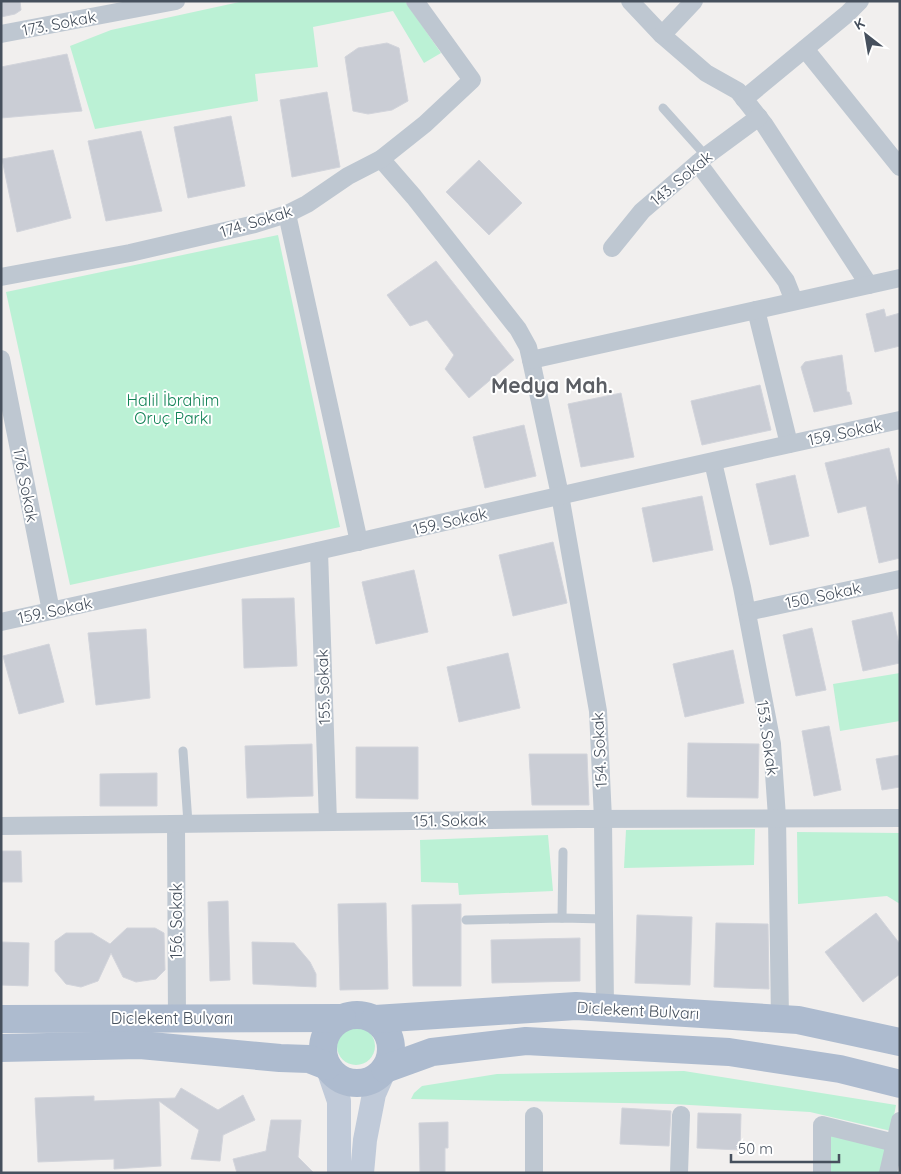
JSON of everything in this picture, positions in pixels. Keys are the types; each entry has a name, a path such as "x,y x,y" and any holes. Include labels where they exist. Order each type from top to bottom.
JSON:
{"main road":[{"name":"Diclekent Bulvarı","path":"375,1019 576,1006 798,1020 900,1042"},
{"path":"339,1173 339,1101 323,1056 323,1044 326,1033 333,1024 342,1018 356,1014 375,1019 384,1026 390,1036 392,1047 391,1058 374,1094 365,1140 362,1173"},
{"name":"Diclekent Bulvarı","path":"1,1019 342,1018"},
{"path":"327,1066 344,1081 367,1082 377,1077 385,1069 432,1052 526,1041 729,1052 840,1069 900,1084"},
{"name":"Diclekent Bulvarı","path":"1,1048 140,1045 309,1059 327,1066"}],"street":[{"name":"173. Sokak","path":"1,34 176,1"},
{"name":"174. Sokak","path":"1,278 140,251 255,224 287,214 307,204 348,176 381,159 425,124 472,80 415,1"},
{"path":"630,1 662,36 706,73 738,91 744,98 759,117 868,285"},
{"path":"662,36 694,1"},
{"path":"744,98 805,49 860,1"},
{"path":"805,49 900,167"},
{"name":"143. Sokak","path":"612,248 642,211 702,160 759,117"},
{"name":"154. Sokak","path":"381,159 414,197 518,329 528,347 560,495 598,711 603,819 605,1008"},
{"path":"702,160 786,280 794,301"},
{"path":"287,214 359,542"},
{"path":"531,360 900,278"},
{"path":"756,310 789,444"},
{"name":"176. Sokak","path":"1,359 8,429 51,611"},
{"name":"159. Sokak","path":"1,622 900,420"},
{"name":"153. Sokak","path":"713,462 747,612 772,744 777,817 780,1019"},
{"name":"155. Sokak","path":"319,552 328,822"},
{"name":"150. Sokak","path":"747,612 900,578"},
{"name":"151. Sokak","path":"1,826 777,817 900,818"},
{"name":"156. Sokak","path":"177,1019 182,823"},
{"path":"679,1173 681,1115"},
{"path":"534,1116 534,1173"},
{"path":"888,1173 900,1121"},
{"path":"822,1173 822,1125 895,1143"}],"lane":[{"path":"663,108 702,160"},
{"path":"182,823 183,751"},
{"path":"562,918 563,852"},
{"path":"466,920 562,918 604,920"}],"green space":[{"path":"244,1 405,1 441,53 424,63 393,11 313,27 318,67 255,74 258,101 95,129 70,46 111,30"},
{"name":"Halil İbrahim Oruç Parkı","path":"278,235 340,527 70,585 6,292"},
{"path":"900,673 900,721 840,731 833,684"},
{"path":"755,829 754,865 624,868 626,830"},
{"path":"797,832 900,833 900,904 887,896 798,904"},
{"path":"548,835 553,891 459,895 458,883 421,882 420,840"},
{"path":"356,1027 370,1032 375,1046 370,1060 356,1065 342,1060 337,1046 342,1032"},
{"path":"684,1071 896,1105 891,1131 810,1112 672,1104 411,1099 414,1093 422,1086 497,1074"},
{"path":"829,1132 888,1147 880,1173 828,1173"}],"building":[{"path":"1,1 20,1 21,10 15,14 1,17"},
{"path":"387,43 399,48 408,101 392,110 368,114 353,111 345,57 358,48"},
{"path":"67,54 82,111 1,118 1,67"},
{"path":"327,92 340,167 292,177 280,100"},
{"path":"231,116 245,186 188,198 174,127"},
{"path":"141,131 162,211 106,221 88,141"},
{"path":"53,150 71,218 17,232 2,159"},
{"path":"479,160 522,203 489,235 446,192"},
{"path":"436,261 514,360 469,398 445,369 454,355 427,320 410,326 387,295"},
{"path":"884,309 886,317 900,313 900,346 875,352 866,314"},
{"path":"842,355 847,392 849,392 852,404 814,412 801,367 805,362"},
{"path":"760,385 771,430 702,445 691,401"},
{"path":"621,393 634,457 581,467 568,404"},
{"path":"524,425 536,476 485,488 473,437"},
{"path":"889,448 900,492 900,558 879,563 866,506 838,513 825,463"},
{"path":"795,475 809,536 770,545 756,484"},
{"path":"702,496 713,550 653,562 642,508"},
{"path":"553,542 567,603 513,616 499,555"},
{"path":"414,570 428,632 376,644 362,582"},
{"path":"294,598 297,666 244,668 242,599"},
{"path":"892,612 900,649 900,663 863,671 852,621"},
{"path":"812,628 826,690 796,696 783,635"},
{"path":"146,629 150,698 96,705 88,633"},
{"path":"49,644 64,702 19,714 3,656"},
{"path":"733,650 744,703 685,717 673,664"},
{"path":"508,653 520,708 459,722 447,667"},
{"path":"829,726 841,790 814,796 802,731"},
{"path":"688,743 759,744 758,798 687,797"},
{"path":"312,744 313,796 247,798 245,746"},
{"path":"356,747 418,747 418,799 356,798"},
{"path":"529,754 587,754 589,805 532,805"},
{"path":"900,755 900,787 882,790 876,759"},
{"path":"157,773 157,806 100,806 100,774"},
{"path":"1,851 21,851 22,882 1,882"},
{"path":"228,901 230,980 210,981 208,902"},
{"path":"386,903 388,989 340,990 338,904"},
{"path":"461,904 461,986 413,986 412,905"},
{"path":"876,913 900,944 900,974 863,1002 825,952"},
{"path":"637,915 692,917 690,985 635,983"},
{"path":"716,923 768,924 769,989 714,987"},
{"path":"127,928 155,928 164,933 165,970 156,979 136,982 123,977 111,953 98,981 81,987 66,984 55,971 55,941 66,933 92,933 110,944"},
{"path":"580,938 580,981 492,983 491,940"},
{"path":"1,942 29,943 28,986 1,985"},
{"path":"252,942 294,943 310,962 316,974 316,987 253,984"},
{"path":"181,1088 218,1110 243,1095 255,1120 223,1135 220,1161 191,1159 199,1130 159,1101 161,1166 114,1169 114,1159 38,1162 35,1098 94,1096 94,1101 175,1098"},
{"path":"622,1108 671,1111 669,1146 620,1144"},
{"path":"698,1113 741,1114 740,1150 697,1148"},
{"path":"271,1120 301,1120 298,1157 314,1173 237,1173 233,1159 266,1151"},
{"path":"448,1122 448,1148 445,1148 445,1173 420,1173 419,1123"}],"district":[{"name":"Medya Mah.","path":"552,386"}]}
